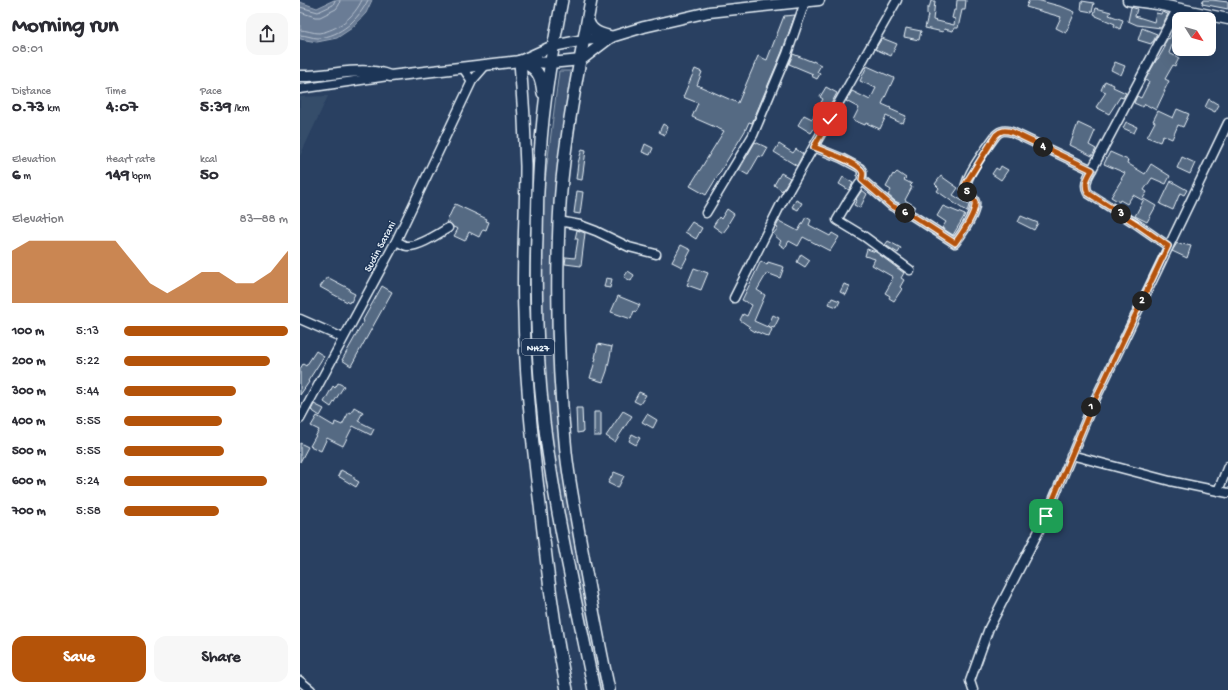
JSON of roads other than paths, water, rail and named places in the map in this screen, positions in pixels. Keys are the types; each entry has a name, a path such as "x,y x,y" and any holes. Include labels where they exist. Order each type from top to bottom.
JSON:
{"highway":[{"name":"NH27","path":"562,0 550,63 540,156 536,255 536,304 540,384 554,492 594,690"},
{"name":"NH27","path":"591,0 562,177 557,299 558,344 560,390 566,453 594,618 609,690"},
{"path":"588,20 590,28 611,37"},
{"path":"545,105 542,83 539,74 533,67 520,61 525,131 523,276 527,384 551,598 567,690"}],"main road":[{"path":"520,61 553,46 611,37 644,26 709,12 819,0"},
{"path":"1128,0 1228,19"},
{"path":"300,76 368,70 381,72 390,76 520,61 550,63 580,60 611,37"}],"street":[{"path":"734,298 780,206 897,0"},
{"path":"706,213 753,135 787,54 805,2"},
{"path":"1168,246 1088,193 1086,183 1177,9"},
{"name":"Sudin Sarani","path":"300,419 342,338 396,241 472,81 485,66"},
{"path":"463,68 472,81"},
{"path":"300,89 390,76"},
{"path":"973,690 970,681 989,628 1046,516 1092,406 1228,123"},
{"path":"862,180 892,206 913,216 955,243 967,227 975,202 973,197 965,189 966,183 1000,131 1005,130 1012,132 1092,170"},
{"path":"814,147 841,158 860,168 863,174 862,180 838,220 865,237 910,270"},
{"path":"559,221 580,225 629,247 656,254"},
{"path":"396,241 407,246 415,245 448,228"},
{"path":"300,319 342,338"},
{"path":"1071,455 1170,481 1228,493"},
{"path":"1218,491 1228,466"},
{"path":"300,681 311,690"}],"water":[{"path":"334,0 372,0 366,13 352,28 337,38 317,42 300,39 300,2 317,8"}]}
